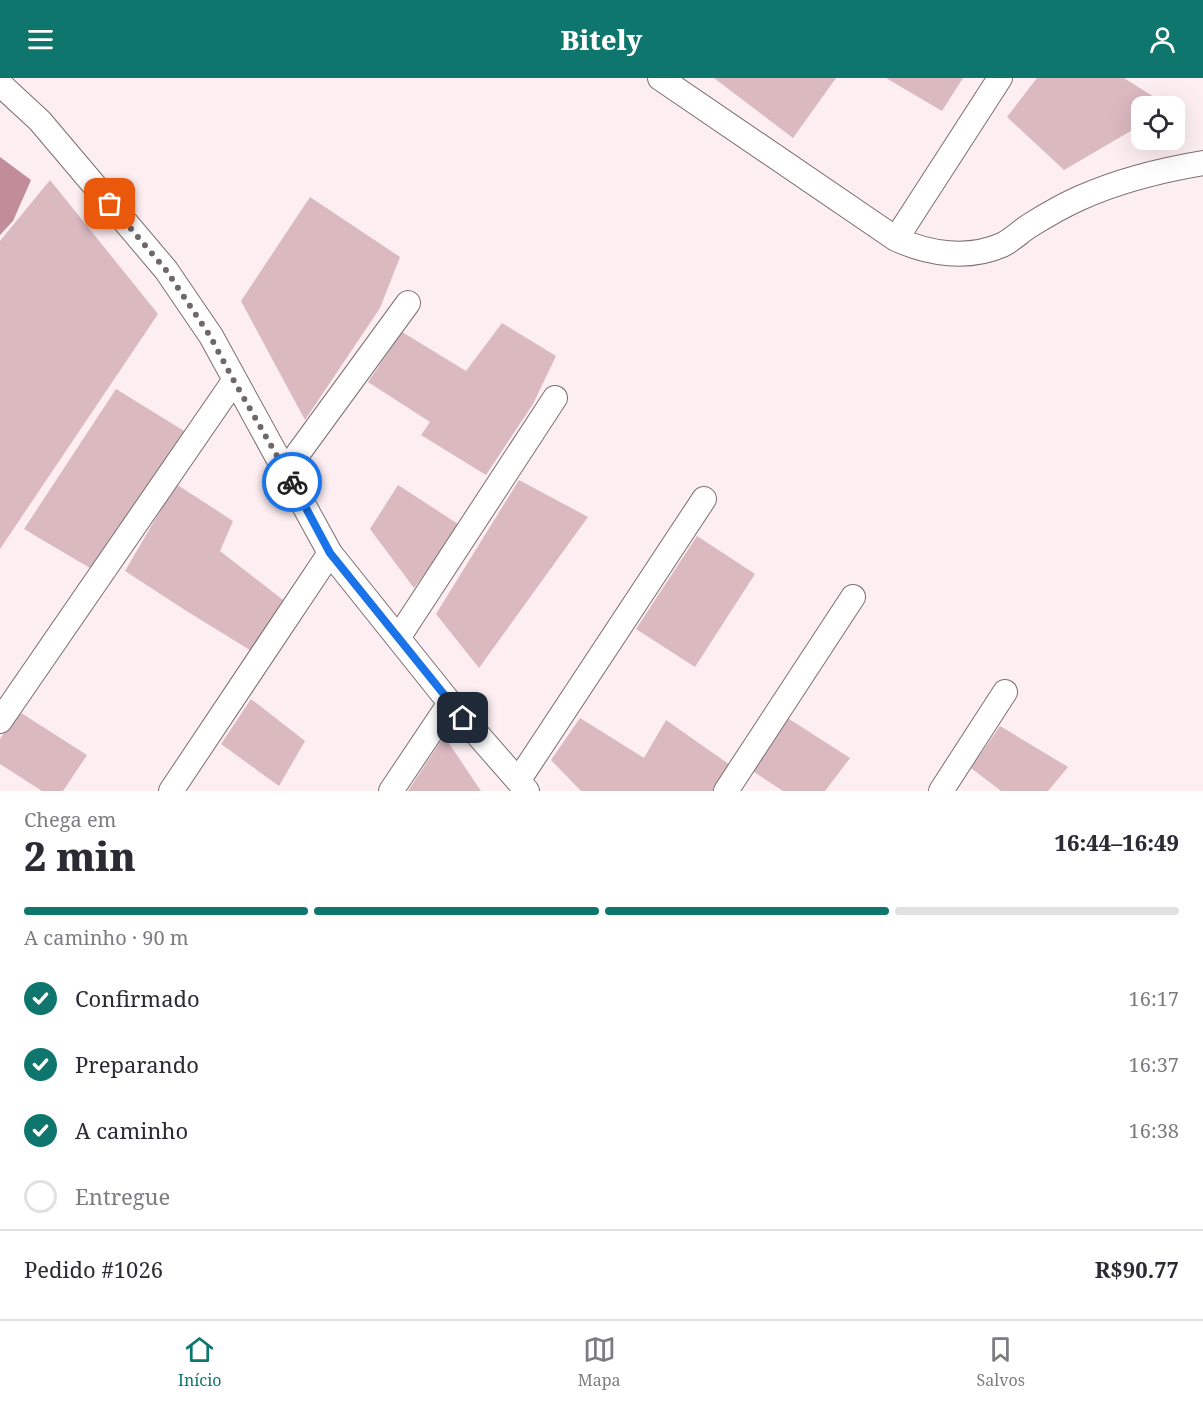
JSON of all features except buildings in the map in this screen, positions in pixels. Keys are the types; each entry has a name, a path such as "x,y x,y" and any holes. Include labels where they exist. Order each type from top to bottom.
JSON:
{"street":[{"path":"896,239 1000,78"},
{"path":"670,81 896,239 930,251 947,254 985,250 1003,244 1053,211 1108,186 1170,168 1203,163"},
{"path":"0,84 40,121 166,270 210,336 330,553 450,703 523,786 704,499"},
{"path":"286,470 408,303"},
{"path":"0,721 234,381"},
{"path":"398,638 555,398"},
{"path":"171,791 330,553"},
{"path":"726,791 853,597"},
{"path":"941,791 1005,692"},
{"path":"391,791 450,703"}],"shaded area":[{"path":"714,78 836,78 793,138"},
{"path":"886,78 963,78 942,111"},
{"path":"1037,78 1124,78 1152,96 1131,96 1131,131 1064,170 1007,117"},
{"path":"0,157 31,180 13,221 0,235"},
{"path":"50,180 158,314 0,549 0,241"},
{"path":"310,197 400,257 380,308 305,420 241,301"},
{"path":"502,323 556,356 533,404 486,475 421,435 430,422 368,382 402,332 466,371"},
{"path":"116,389 189,434 95,571 24,529"},
{"path":"519,480 588,517 479,668 436,614"},
{"path":"176,484 233,521 220,551 287,603 253,652 125,571"},
{"path":"398,485 461,526 414,588 370,529"},
{"path":"697,536 755,574 695,667 636,629"},
{"path":"251,699 305,741 279,786 221,744"},
{"path":"18,711 87,755 63,791 42,791 0,764 0,739"},
{"path":"786,717 850,758 825,791 783,791 751,770"},
{"path":"580,718 644,758 666,720 730,765 713,791 581,791 551,760"},
{"path":"1000,726 1068,767 1048,791 1001,791 971,768"},
{"path":"444,736 481,791 408,791"}],"way so far":[{"path":"110,204 166,270 210,336 292,482"}],"route":[{"path":"292,482 330,553 463,718"}]}
